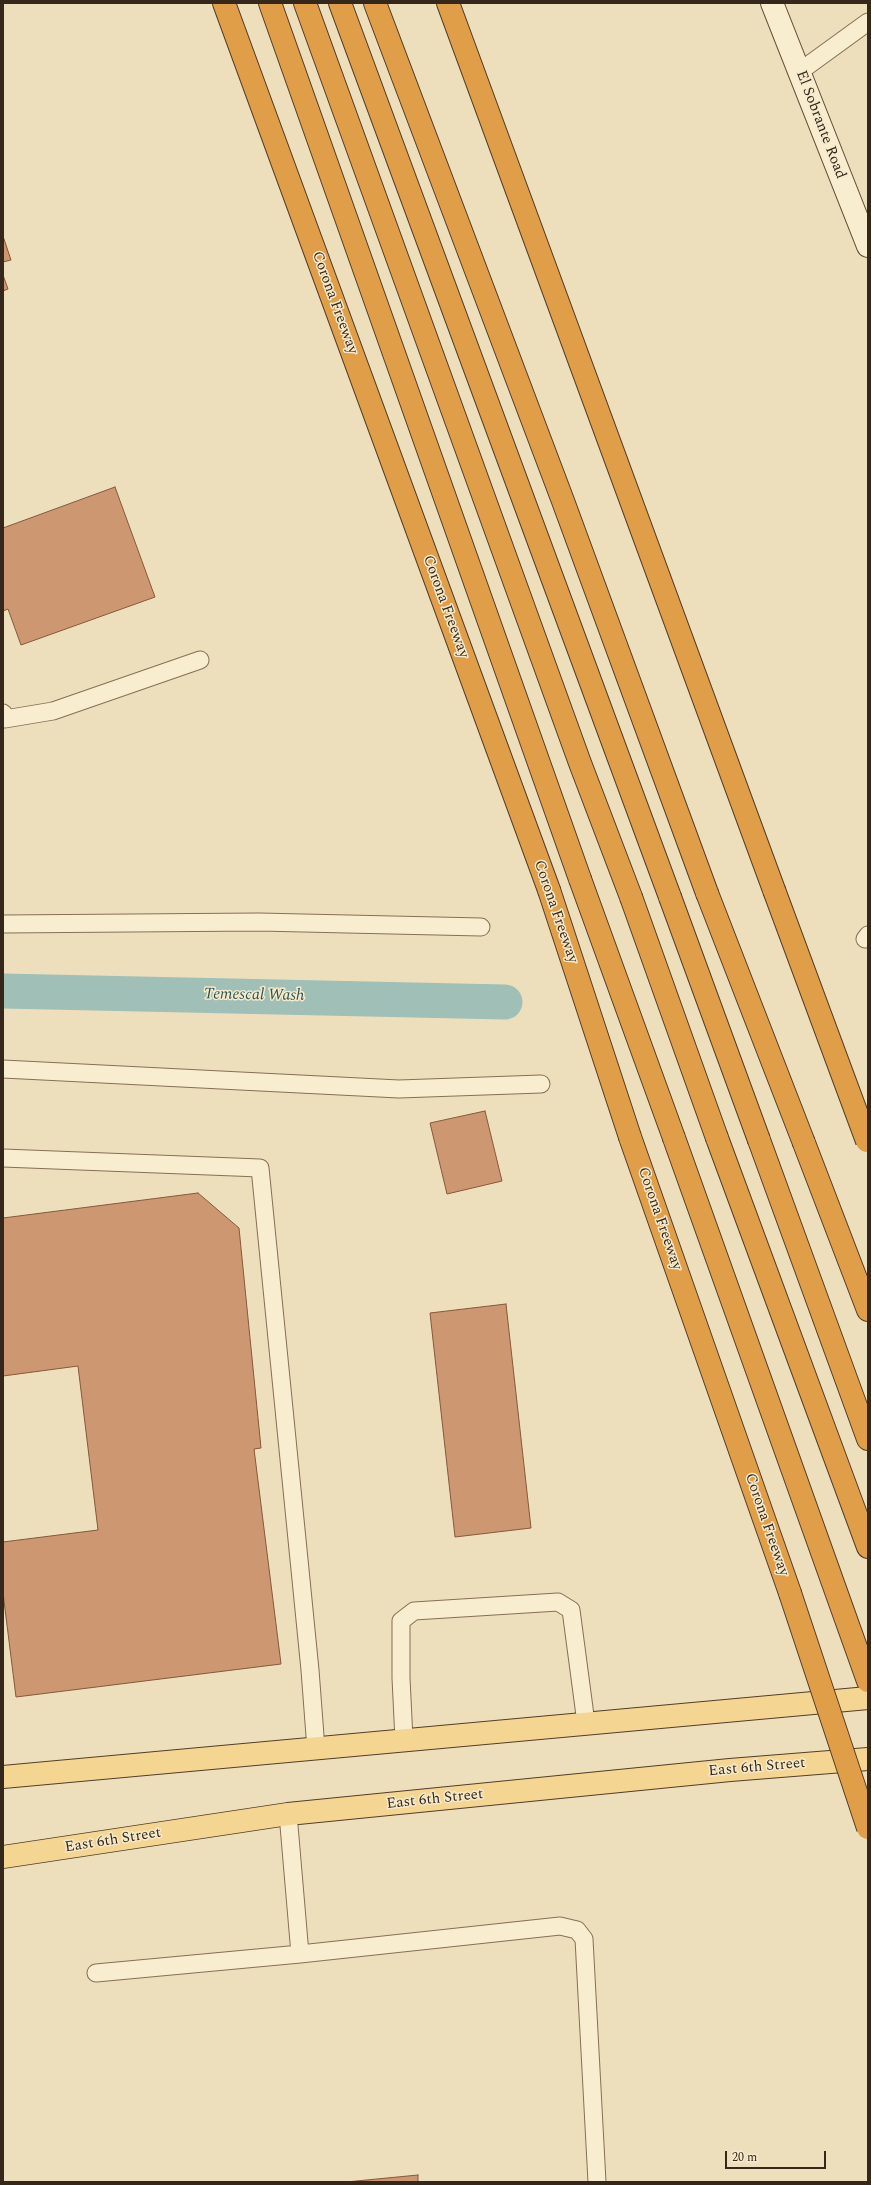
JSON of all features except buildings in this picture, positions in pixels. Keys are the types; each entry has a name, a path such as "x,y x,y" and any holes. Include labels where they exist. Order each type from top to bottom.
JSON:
{"highway":[{"name":"Corona Freeway","path":"224,3 549,890 630,1138 790,1593 868,1828"},
{"path":"270,3 580,879 868,1681"},
{"path":"305,3 580,763 868,1547"},
{"path":"340,3 670,897 868,1439"},
{"path":"375,3 561,493 707,893 868,1310"},
{"path":"448,3 868,1142"}],"main road":[{"path":"3,1777 868,1698"},
{"name":"East 6th Street","path":"3,1857 288,1814 730,1770 868,1759"}],"street":[{"name":"El Sobrante Road","path":"772,3 868,246"}],"lane":[{"path":"799,72 868,22"},
{"path":"3,713 5,719 52,712 200,660"},
{"path":"3,924 259,922 481,927"},
{"path":"3,1069 399,1089 541,1084"},
{"path":"3,1158 260,1168 309,1655 316,1749"},
{"path":"404,1740 401,1678 401,1621 414,1611 558,1602 571,1610 586,1723"},
{"path":"288,1814 300,1954"},
{"path":"96,1973 300,1954 560,1926 578,1930 584,1939 597,2182"}],"waterway":[{"name":"Temescal Wash","path":"3,991 505,1002"}]}
